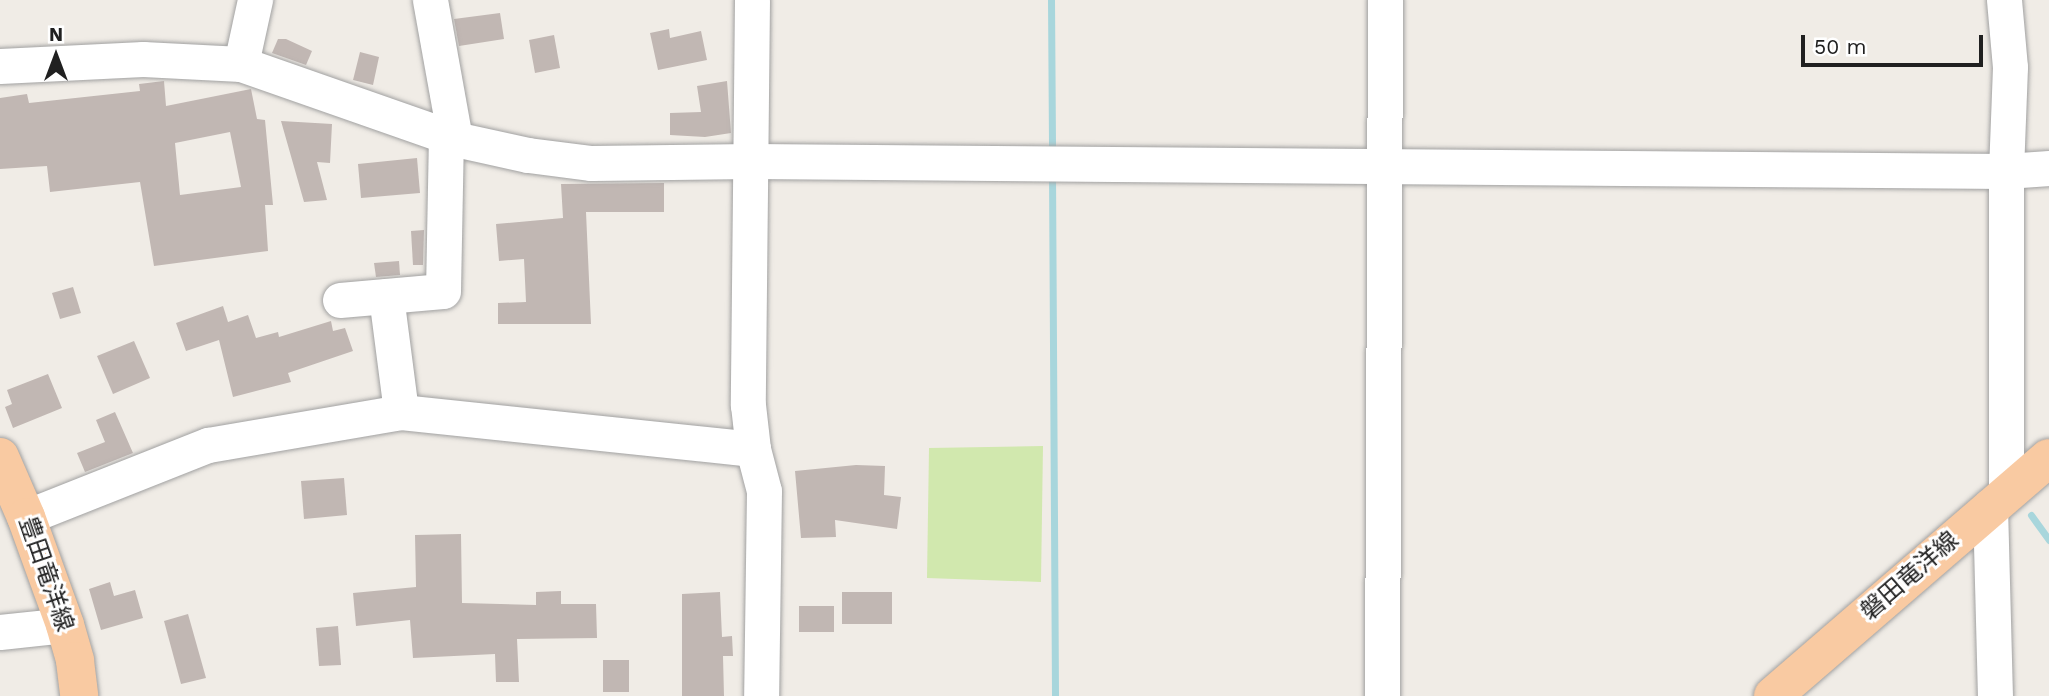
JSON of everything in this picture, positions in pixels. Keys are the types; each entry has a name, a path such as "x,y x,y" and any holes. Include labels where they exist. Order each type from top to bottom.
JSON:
{"main road":[{"name":"豊田竜洋線","path":"0,457 26,517 65,625 75,661 79,696"},
{"name":"磐田竜洋線","path":"1773,696 1998,499 2049,458"}],"street":[{"path":"241,64 255,0"},
{"path":"340,300 443,291 451,137 430,0"},
{"path":"752,0 748,405 753,449 764,491 761,696"},
{"path":"1382,696 1385,0"},
{"path":"1995,696 2010,67 2004,0"},
{"path":"0,66 143,59 241,64 451,137 528,155 592,163 752,161 2006,171 2049,168"},
{"path":"386,296 401,412"},
{"path":"26,517 208,445 401,412 753,449"},
{"path":"0,632 65,625"}],"green space":[{"path":"1043,446 1041,582 927,578 929,448"}],"building":[{"path":"500,13 504,39 459,46 454,19"},
{"path":"669,29 670,38 701,31 707,60 658,70 650,33"},
{"path":"554,35 560,68 535,73 529,40"},
{"path":"278,39 286,39 312,51 306,65 272,53"},
{"path":"360,52 379,57 373,85 353,80"},
{"path":"164,81 166,106 251,89 257,119 265,120 273,205 265,205 268,251 154,266 140,182 50,192 47,166 0,169 0,98 27,94 29,103 140,91 139,84","holes":["230,132 241,187 180,195 175,143"]},
{"path":"727,81 731,133 705,137 670,135 670,113 701,112 697,86"},
{"path":"281,121 332,124 330,163 317,162 327,200 304,202"},
{"path":"417,158 420,193 361,198 358,164"},
{"path":"664,183 664,212 586,212 591,324 498,324 498,303 526,302 524,259 499,261 496,224 563,218 561,184"},
{"path":"424,230 423,265 413,265 411,231"},
{"path":"399,261 400,275 376,277 374,263"},
{"path":"73,287 81,313 60,319 52,293"},
{"path":"223,306 228,322 248,315 256,338 278,332 279,337 331,321 333,331 345,328 353,351 288,373 291,382 233,397 219,340 186,351 176,323"},
{"path":"134,341 150,378 113,394 97,356"},
{"path":"48,374 62,408 13,428 5,407 12,404 7,390"},
{"path":"115,412 133,453 85,472 77,453 105,442 96,420"},
{"path":"856,465 885,466 884,495 901,497 897,529 835,520 836,537 801,538 795,471"},
{"path":"344,478 347,515 304,519 301,481"},
{"path":"461,534 462,603 536,605 536,592 561,591 561,604 596,604 597,638 517,639 519,682 496,682 495,654 413,658 410,620 356,626 353,593 416,587 415,535"},
{"path":"110,582 114,596 135,590 143,618 101,630 89,589"},
{"path":"720,592 722,637 732,636 733,656 723,656 724,696 682,696 682,594"},
{"path":"842,592 892,592 892,624 842,624"},
{"path":"799,606 834,606 834,632 799,632"},
{"path":"188,614 206,678 181,684 164,621"},
{"path":"338,626 341,665 319,666 316,628"},
{"path":"603,660 629,660 629,692 603,692"}],"waterway":[{"path":"1051,0 1052,153"},
{"path":"1052,172 1055,696"},
{"path":"2031,515 2049,540"}]}
